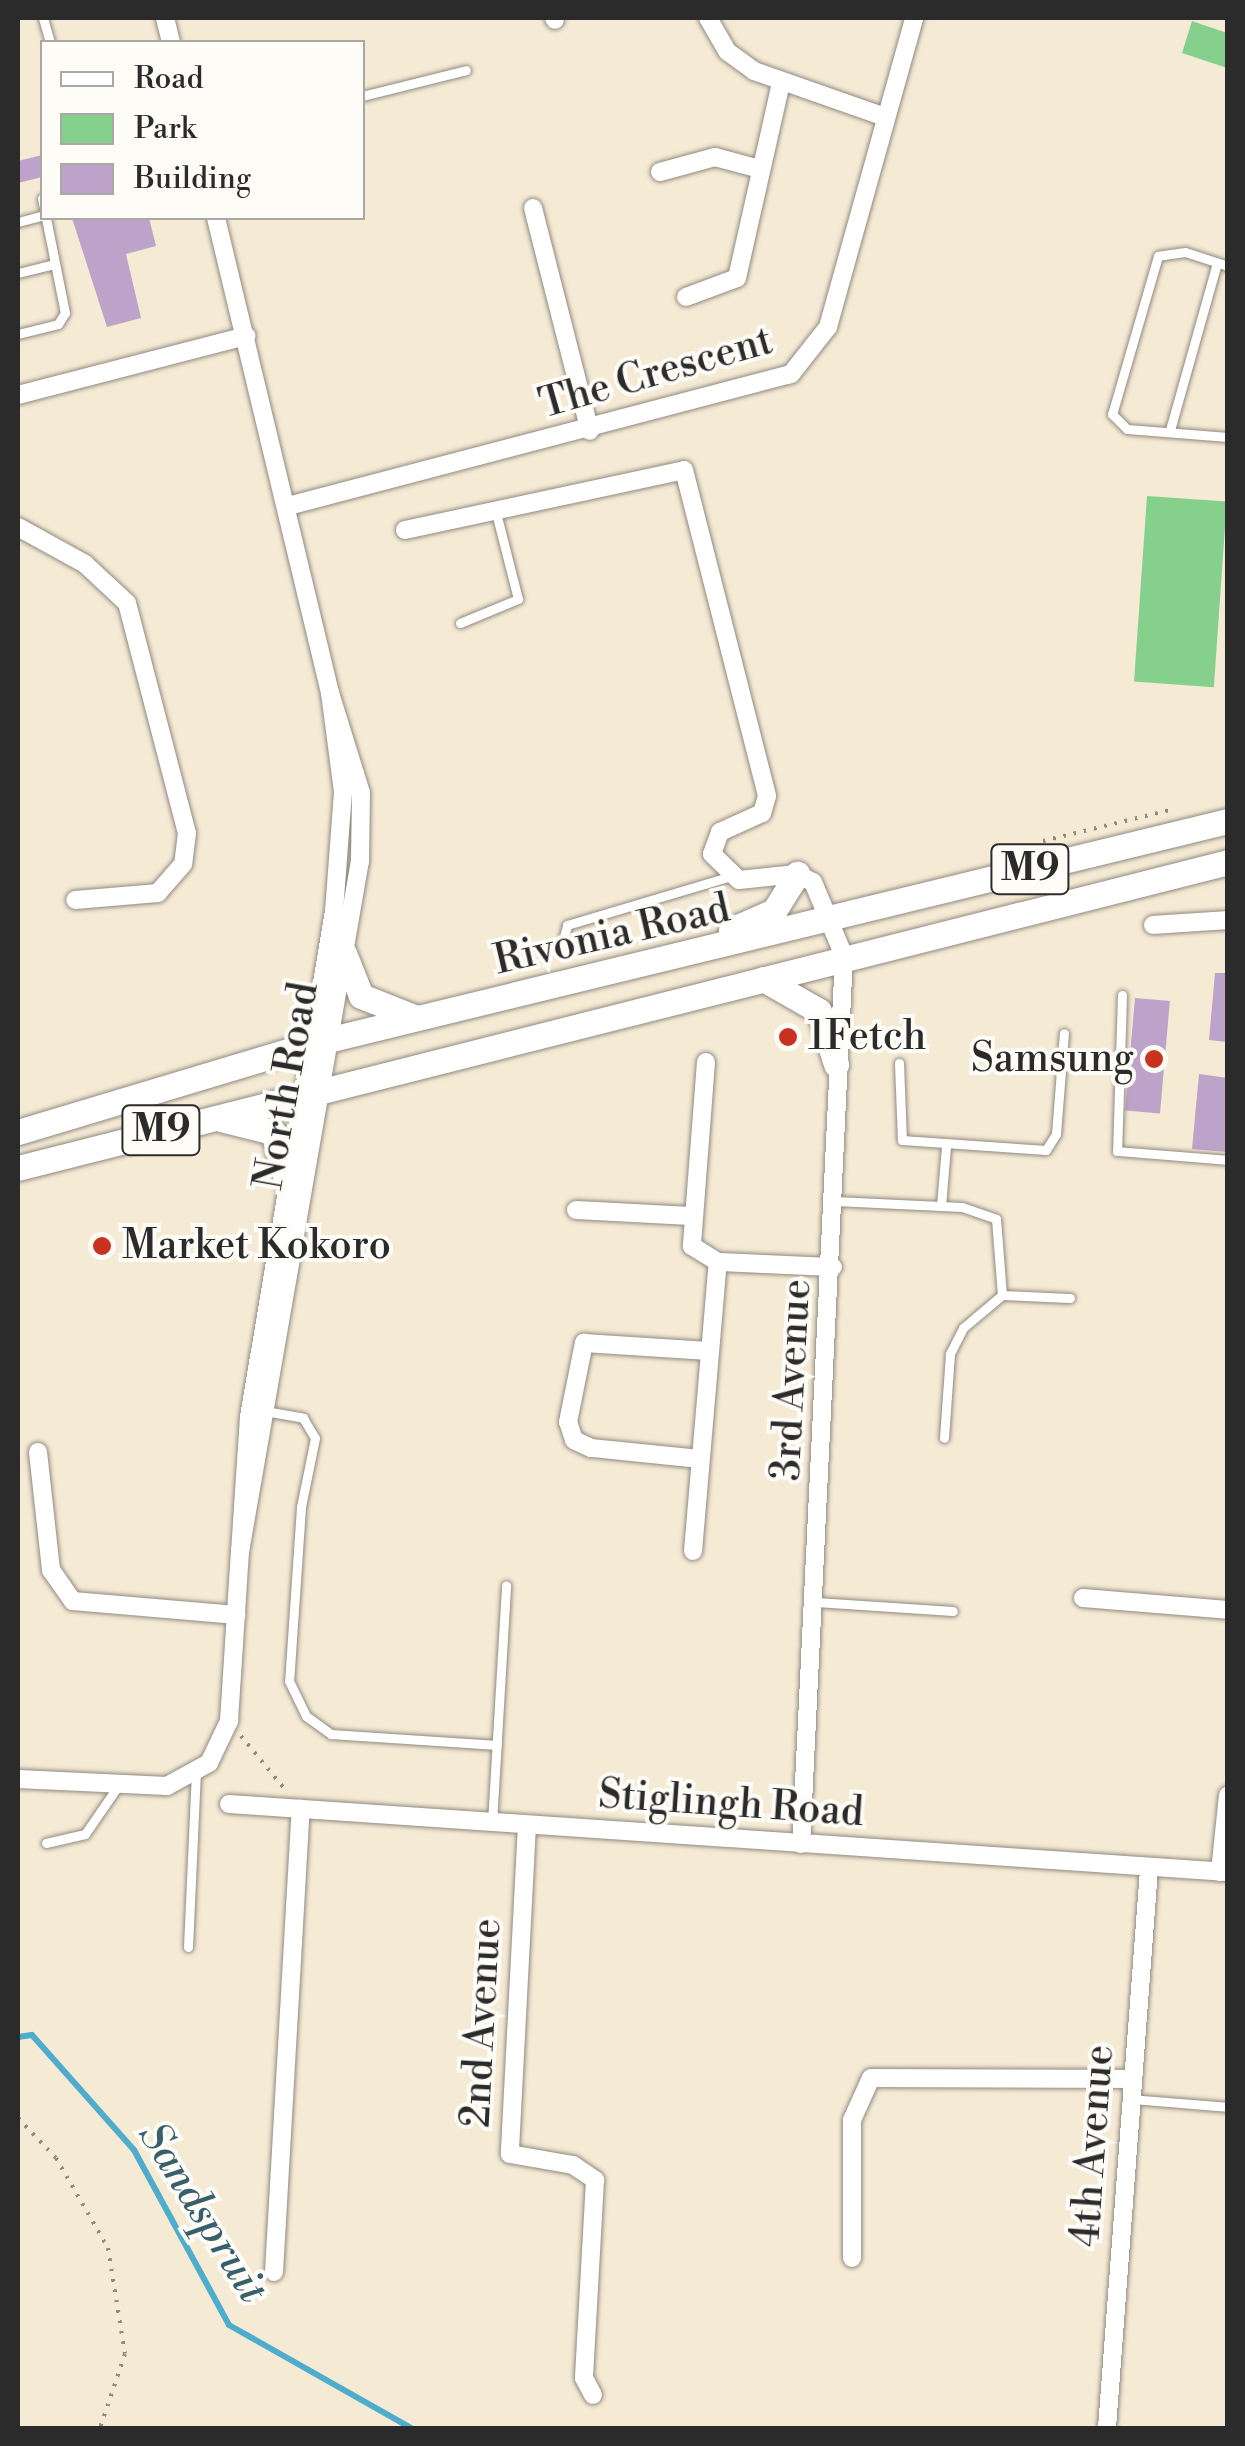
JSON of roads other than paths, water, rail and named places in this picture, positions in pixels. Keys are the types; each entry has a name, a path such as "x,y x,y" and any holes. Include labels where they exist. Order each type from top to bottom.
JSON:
{"main road":[{"name":"Rivonia Road","path":"18,1132 322,1041 611,976 1228,821"},
{"name":"Rivonia Road","path":"18,1168 764,980 844,956 1228,862"},
{"path":"611,976 640,954 760,921 798,874"},
{"path":"344,953 360,996 390,1014 422,1018"},
{"path":"764,980 820,1011 836,1064"},
{"path":"209,1118 273,1132 286,1179"}],"street":[{"path":"708,18 738,62 781,82 885,117"},
{"name":"The Crescent","path":"288,506 772,382 812,356 838,297 914,18"},
{"path":"686,297 736,282 756,168 781,82"},
{"path":"660,172 714,158 756,168"},
{"path":"533,208 590,431"},
{"name":"North Road","path":"196,1774 219,1752 229,1721 240,1552 322,1041 342,857 330,693 217,220"},
{"path":"18,395 246,336"},
{"path":"404,530 686,472 767,796 762,813 714,840 728,877 798,874"},
{"path":"18,527 85,564 127,602 186,833 184,864 158,892 75,900"},
{"name":"North Road","path":"322,1041 344,953 362,813 349,732 330,693"},
{"name":"3rd Avenue","path":"798,874 817,886 844,956 836,1064 833,1267 802,1844"},
{"path":"1152,925 1228,920"},
{"path":"706,1062 691,1216 692,1246 718,1262 833,1267"},
{"name":"North Road","path":"240,1552 236,1511 286,1179 314,1092"},
{"path":"576,1210 691,1216"},
{"path":"692,1551 718,1262"},
{"path":"700,1459 591,1448 574,1440 568,1422 584,1342 710,1352"},
{"path":"38,1452 51,1570 73,1601 236,1615"},
{"path":"1083,1598 1228,1610"},
{"path":"18,1779 167,1786 196,1774"},
{"path":"1224,1872 1228,1795"},
{"name":"Stiglingh Road","path":"229,1804 1224,1872"},
{"path":"274,2272 301,1809"},
{"name":"2nd Avenue","path":"527,1825 510,2154 573,2165 595,2180 584,2378 594,2396"},
{"name":"4th Avenue","path":"1107,2428 1149,1869"},
{"path":"852,2258 852,2120 871,2078 1132,2079"}],"lane":[{"path":"365,95 466,70"},
{"path":"18,334 63,321 42,220"},
{"path":"1170,430 1222,265 1170,250 1158,256 1112,401 1128,429 1227,434"},
{"path":"18,274 54,264"},
{"path":"460,622 518,599 495,510"},
{"path":"561,948 572,923 728,877"},
{"path":"1122,995 1117,1151 1228,1160"},
{"path":"899,1063 896,1131 914,1144 1046,1150 1056,1134 1064,1033"},
{"path":"941,1206 946,1146"},
{"path":"835,1200 941,1206 996,1220 1002,1295"},
{"path":"944,1438 956,1340 1002,1295 1070,1298"},
{"path":"265,1411 303,1418 314,1431 288,1681 306,1716 331,1734 496,1745"},
{"path":"492,1823 506,1585"},
{"path":"816,1602 953,1610"},
{"path":"188,1948 196,1774"},
{"path":"46,1843 86,1834 120,1784"},
{"path":"1131,2099 1228,2107"}],"waterway":[{"name":"Sandspruit","path":"18,2037 32,2035 134,2150 229,2325 411,2428"}],"place":[{"name":"1Fetch","path":"788,1037"},
{"name":"Samsung","path":"1154,1059"},
{"name":"Market Kokoro","path":"102,1246"}]}
